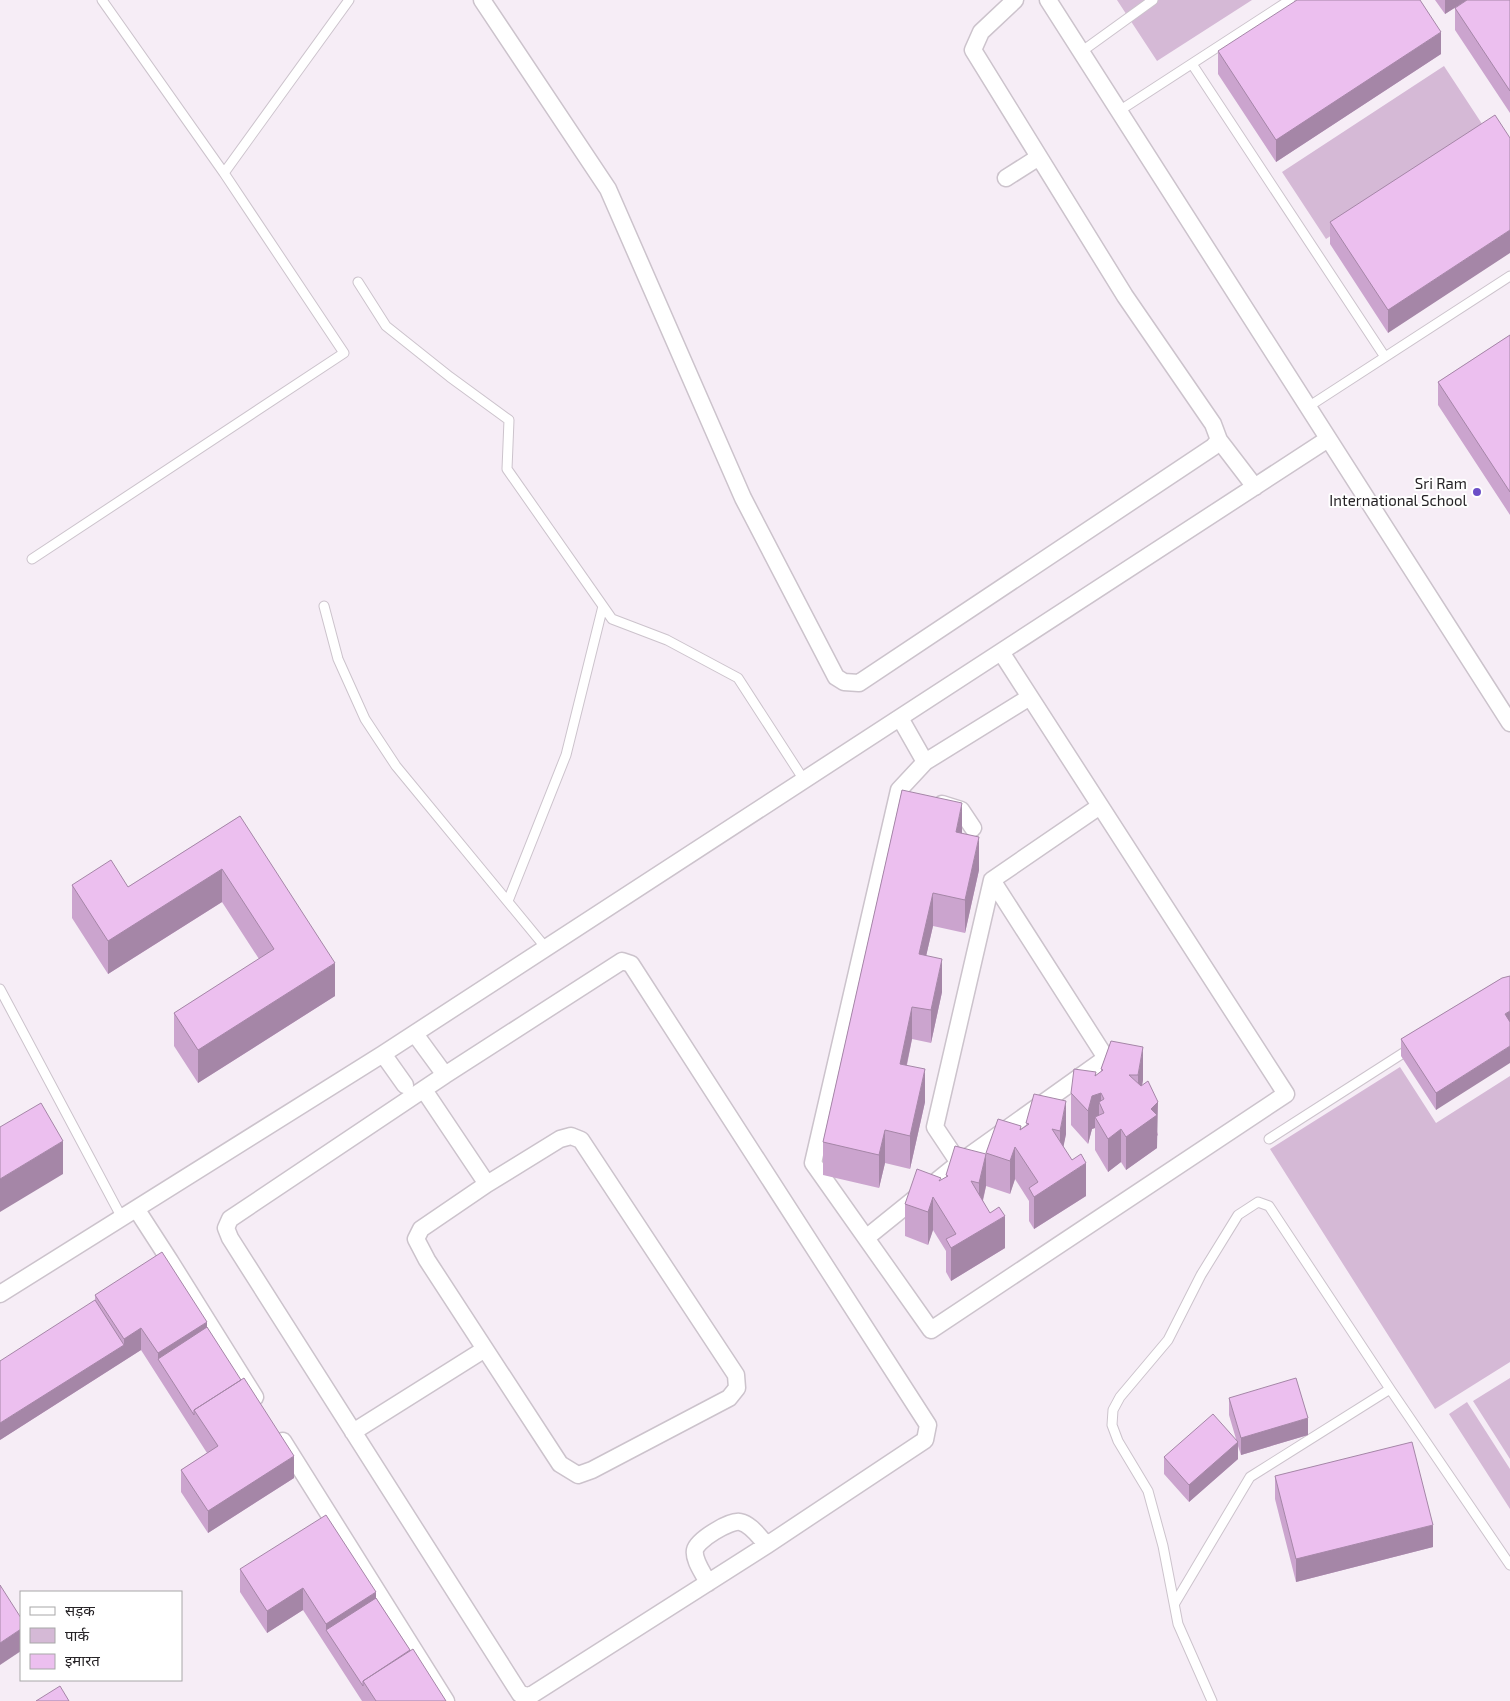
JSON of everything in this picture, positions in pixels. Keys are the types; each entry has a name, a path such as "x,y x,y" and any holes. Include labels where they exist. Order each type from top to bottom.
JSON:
{"street":[{"path":"482,0 608,189 743,498 836,677 844,682 859,683 1090,531 1214,447 1219,440"},
{"path":"1016,0 981,32 976,39 973,50 1125,296 1214,424 1219,440 1255,487"},
{"path":"1048,0 1510,723"},
{"path":"1006,178 1039,157"},
{"path":"0,1294 138,1210 415,1034 1328,439"},
{"path":"1001,652 1286,1094 930,1330 813,1163 899,790 925,762 1030,697"},
{"path":"900,718 925,762"},
{"path":"899,790 961,810 973,828"},
{"path":"959,1163 935,1128 992,880 1100,806"},
{"path":"866,1238 959,1163 1106,1058 992,880"},
{"path":"622,962 631,964 928,1425 925,1440 767,1545 535,1694 522,1695 230,1238 226,1224 230,1219 414,1091 445,1074 622,962"},
{"path":"415,1034 445,1074"},
{"path":"383,1054 487,1184"},
{"path":"571,1136 580,1140 736,1375 737,1388 729,1398 592,1470 578,1475 560,1464 416,1239 421,1229 487,1184 560,1139 571,1136"},
{"path":"138,1210 266,1414"},
{"path":"137,1282 170,1261"},
{"path":"353,1432 485,1349"},
{"path":"276,1430 446,1701"},
{"path":"708,1583 695,1554 696,1546 707,1536 730,1523 739,1522 748,1525 767,1545"}],"lane":[{"path":"32,559 344,352 224,173 102,0"},
{"path":"224,173 348,0"},
{"path":"1081,52 1153,0"},
{"path":"1119,111 1290,0"},
{"path":"1192,64 1386,357"},
{"path":"1308,408 1510,276"},
{"path":"358,282 386,326 450,377 509,420 507,469 612,619 667,640 738,678 804,780"},
{"path":"324,606 340,665 365,719 396,766 546,948"},
{"path":"508,901 566,755 603,606"},
{"path":"0,988 122,1218"},
{"path":"1269,1138 1419,1043"},
{"path":"1212,1701 1182,1636 1163,1546 1148,1491 1118,1441 1112,1425 1113,1410 1120,1397 1168,1340 1201,1275 1238,1215 1258,1202 1269,1206 1390,1389 1510,1565"},
{"path":"1175,1603 1250,1477 1390,1389"}],"green space":[{"path":"1117,0 1252,0 1157,61"},
{"path":"1444,66 1488,133 1326,239 1282,172"},
{"path":"1400,1067 1436,1123 1510,1076 1510,1362 1435,1409 1270,1149"},
{"path":"1510,1378 1510,1459 1473,1401"},
{"path":"1467,1402 1510,1469 1510,1509 1449,1414"}],"building":[{"path":"1297,0 1420,0 1441,32 1276,140 1218,51"},
{"path":"1467,0 1510,0 1510,91 1455,8"},
{"path":"1495,115 1510,138 1510,230 1388,310 1330,222"},
{"path":"1510,335 1510,492 1438,382"},
{"path":"902,790 962,803 956,832 979,837 965,900 933,893 919,954 942,959 931,1010 912,1007 900,1064 925,1069 910,1136 885,1130 879,1155 823,1142"},
{"path":"240,816 335,963 198,1050 174,1013 274,949 222,869 108,941 72,885 111,860 128,887"},
{"path":"1510,976 1510,1011 1505,1014 1510,1022 1510,1046 1436,1093 1401,1039 1502,978"},
{"path":"1111,1041 1143,1047 1138,1075 1129,1075 1141,1086 1148,1081 1158,1102 1151,1109 1157,1115 1126,1137 1121,1129 1108,1139 1095,1117 1104,1113 1099,1102 1104,1099 1101,1093 1092,1096 1088,1111 1071,1093 1074,1069 1096,1072 1095,1076 1103,1070 1101,1069"},
{"path":"1034,1094 1066,1101 1060,1131 1052,1129 1072,1160 1081,1154 1086,1163 1034,1197 1029,1188 1038,1182 1015,1147 1010,1161 986,1153 998,1119 1021,1126 1020,1130 1029,1124 1026,1123"},
{"path":"41,1103 63,1141 0,1179 0,1127"},
{"path":"955,1146 986,1154 979,1183 971,1181 990,1213 999,1207 1005,1216 951,1248 946,1239 956,1234 933,1197 928,1212 905,1204 917,1169 941,1178 939,1181 948,1176 946,1175"},
{"path":"162,1252 207,1322 158,1353 141,1328 124,1339 95,1295"},
{"path":"95,1300 124,1345 0,1423 0,1361"},
{"path":"207,1327 241,1380 194,1410 194,1415 158,1359"},
{"path":"244,1378 294,1456 208,1511 181,1470 218,1446 194,1410"},
{"path":"1296,1378 1308,1418 1241,1438 1229,1398"},
{"path":"1213,1414 1238,1442 1189,1485 1164,1457"},
{"path":"1412,1442 1433,1525 1296,1559 1275,1476"},
{"path":"326,1515 376,1592 326,1624 303,1588 267,1611 240,1569"},
{"path":"0,1585 20,1616 20,1630 0,1643"},
{"path":"376,1598 410,1650 363,1681 363,1686 326,1630"},
{"path":"413,1649 446,1701 376,1701 363,1681"},
{"path":"60,1686 69,1701 36,1701"}],"place":[{"name":"Sri Ram International School","path":"1477,492"}]}
